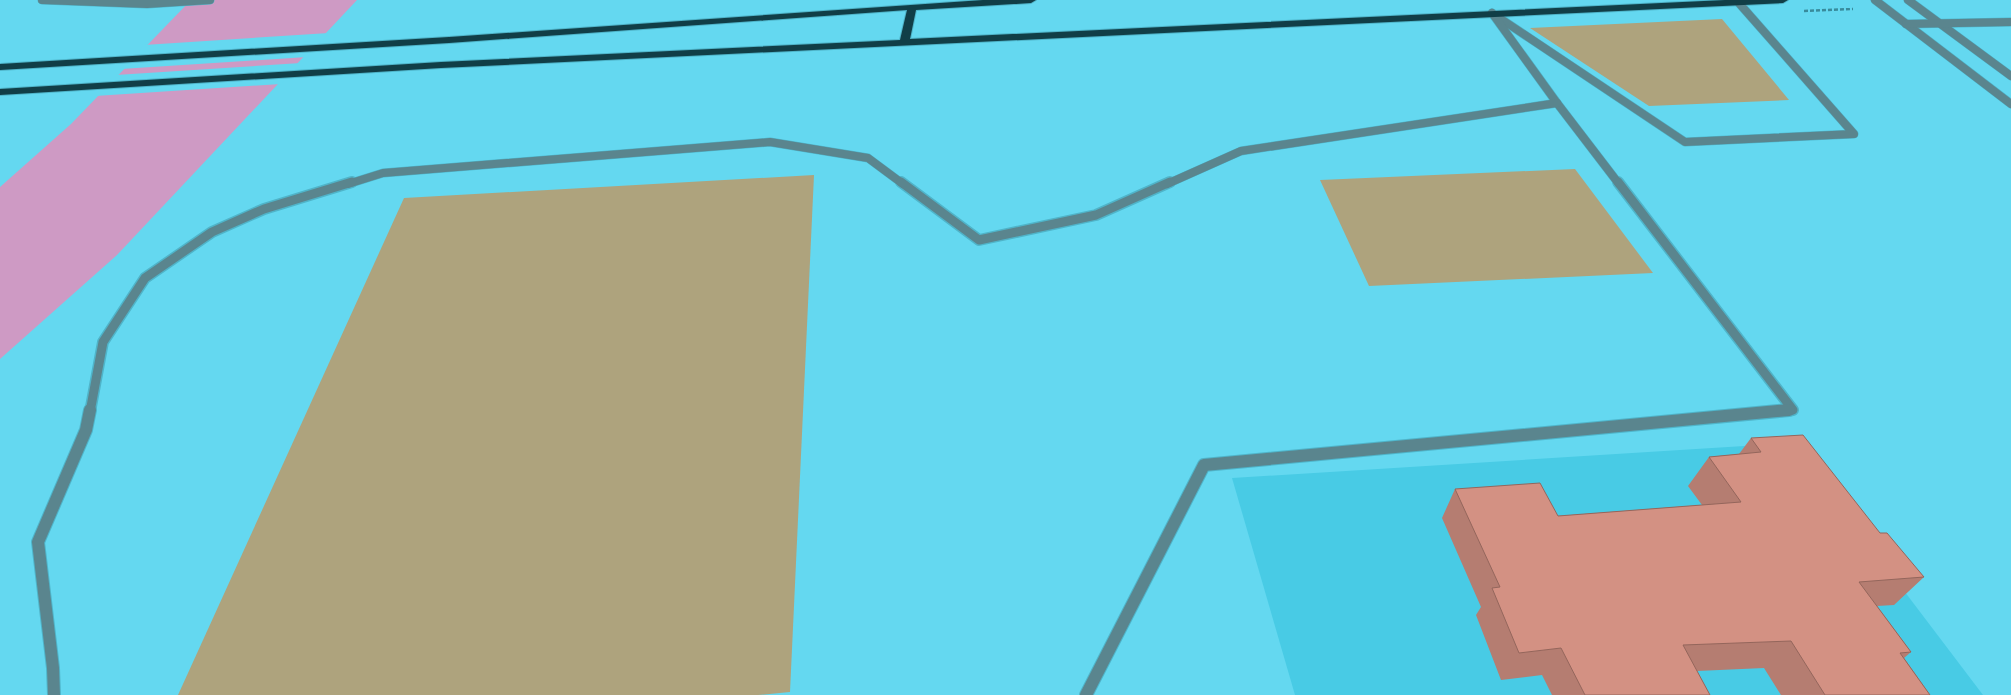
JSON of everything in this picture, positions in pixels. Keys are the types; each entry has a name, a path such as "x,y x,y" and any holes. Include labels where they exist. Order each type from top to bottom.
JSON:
{"highway":[{"path":"0,67 449,40 1031,0"},
{"path":"0,92 442,65 1783,0"},
{"path":"904,42 912,7"}],"street":[{"path":"42,0 138,2 210,0"},
{"path":"1875,0 2011,104"},
{"path":"1908,0 2011,76"},
{"path":"1492,13 1685,142 1854,134 1738,2"},
{"path":"1086,695 1204,465 1793,410 1557,103 1492,13"},
{"path":"1906,24 2011,22"},
{"path":"54,695 53,668 38,542 86,430 103,342 145,278 212,232 264,209 384,173 770,142 868,158 979,240 1096,215 1241,151 1557,103"}],"shaded area":[{"path":"191,0 357,0 117,255 0,359 0,187 71,124"},
{"path":"1722,19 1789,100 1649,106 1530,28"},
{"path":"1575,169 1653,273 1369,286 1320,180"},
{"path":"814,175 790,692 758,695 178,695 404,198"},
{"path":"1792,443 1983,695 1295,695 1232,478"}],"pier":[{"path":"329,33 307,57 121,69 144,45"},
{"path":"301,63 281,84 95,96 116,75"}],"building":[{"path":"1803,435 1880,533 1887,533 1924,577 1859,582 1911,652 1900,653 1930,695 1825,695 1791,641 1683,645 1710,695 1585,695 1561,648 1519,653 1492,588 1500,587 1455,489 1540,483 1558,516 1741,502 1709,457 1761,452 1751,438"}]}
